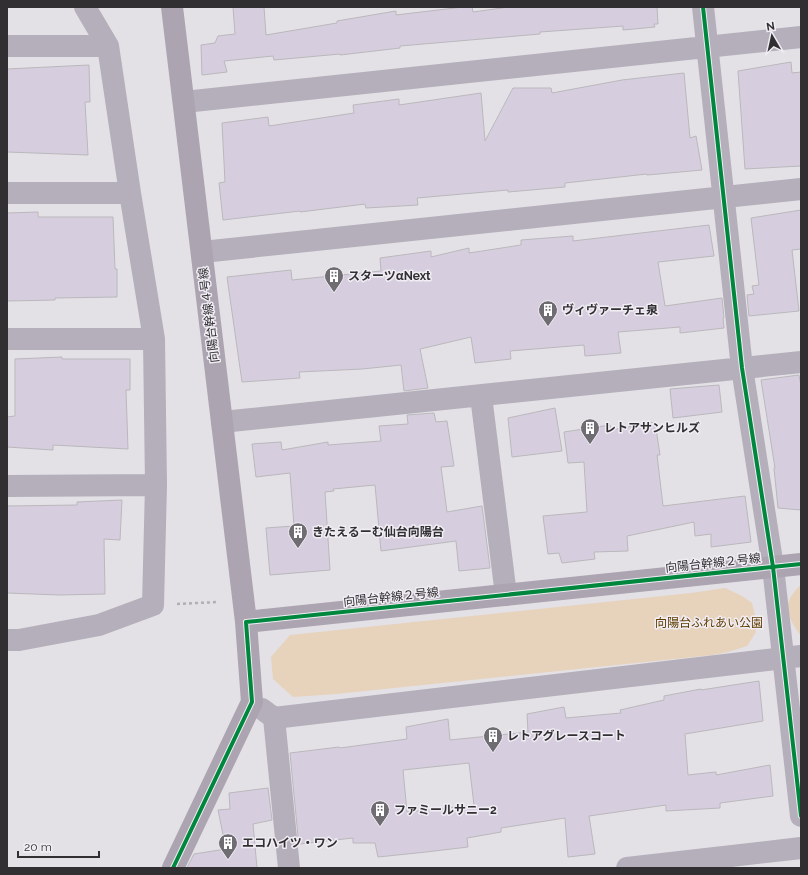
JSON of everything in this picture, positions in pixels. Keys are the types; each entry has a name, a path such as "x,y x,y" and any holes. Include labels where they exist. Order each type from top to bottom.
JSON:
{"street":[{"path":"7,640 19,640 99,625 153,605 156,485 154,339 108,46 85,7"},
{"name":"向陽台幹線４号線","path":"172,7 244,612"},
{"path":"703,7 742,368 773,567 792,657 801,816"},
{"path":"184,102 801,37"},
{"path":"7,46 108,46"},
{"path":"202,252 801,189"},
{"path":"7,193 130,193"},
{"path":"7,339 154,339"},
{"path":"222,422 801,362"},
{"path":"481,396 506,595"},
{"path":"7,486 156,485"},
{"name":"向陽台幹線２号線","path":"244,612 506,595 801,564"},
{"path":"173,868 252,702 244,612"},
{"path":"252,702 274,718 792,657"},
{"path":"274,718 289,868"},
{"path":"627,868 801,848"}],"path":[{"path":"153,605 244,612"}],"green space":[{"name":"向陽台ふれあい公園","path":"801,585 801,636 789,616 788,606 792,595"},
{"name":"向陽台ふれあい公園","path":"725,588 742,596 752,603 756,619 756,632 747,646 728,652 713,655 336,694 293,697 273,679 271,657 290,635 691,593"}],"building":[{"path":"233,7 264,7 266,35 396,11 396,15 463,7 472,7 473,12 509,7 657,7 658,24 654,24 655,27 623,30 623,26 540,32 540,34 400,46 400,48 340,55 274,60 273,56 224,61 227,72 202,75 201,45 215,43 218,36 235,34"},
{"path":"791,62 792,73 801,72 801,166 745,169 738,71"},
{"path":"89,65 90,102 85,102 88,155 7,152 7,69"},
{"path":"684,73 690,138 696,136 702,170 647,174 565,183 565,187 508,192 508,190 417,198 418,205 366,208 365,204 223,220 219,183 225,182 222,123 268,117 269,126 354,113 353,105 399,99 399,105 481,93 485,141 513,88 551,88 552,93 622,80"},
{"path":"801,210 801,249 792,250 799,311 749,316 747,295 754,294 752,286 759,285 751,218"},
{"path":"38,212 38,217 113,217 115,269 117,269 117,297 55,298 55,300 7,301 7,213"},
{"path":"709,225 714,256 658,262 665,306 722,298 724,328 680,333 680,327 618,332 621,353 585,356 584,345 510,351 511,359 475,363 471,337 420,349 428,388 404,391 401,365 362,369 299,372 300,378 242,382 227,277 291,270 292,280 381,271 380,258 431,251 431,257 469,248 469,253 521,245 521,240 573,236 573,241"},
{"path":"62,357 62,359 130,359 130,390 126,390 128,449 53,445 53,450 7,447 7,417 15,416 15,359"},
{"path":"799,375 801,386 801,510 778,508 775,468 761,380"},
{"path":"719,385 722,412 673,418 670,389"},
{"path":"555,408 562,451 512,457 508,418"},
{"path":"434,413 436,422 447,421 454,466 441,467 447,512 482,506 490,568 459,571 456,541 381,551 375,485 333,489 334,491 325,492 330,570 270,575 266,528 294,526 290,473 256,477 252,444 281,442 282,450 328,442 328,445 381,441 379,426 408,424 407,415"},
{"path":"655,422 660,455 657,455 663,506 745,496 751,542 711,547 711,534 695,536 694,522 627,536 628,551 594,552 595,559 562,563 559,553 548,554 543,516 587,512 584,462 568,463 564,432 610,425 611,430"},
{"path":"122,500 120,540 104,539 105,594 60,595 7,593 7,506 77,505 77,502"},
{"path":"759,681 763,721 685,734 688,775 716,772 716,775 770,765 773,796 720,803 720,808 666,811 666,805 589,816 595,854 568,857 565,818 501,828 501,832 467,838 468,847 378,857 375,843 353,843 353,838 300,844 290,753 407,739 406,727 448,719 450,740 528,732 527,714 564,707 566,718 621,713 620,710 664,700 664,696","holes":["469,763 474,805 407,812 403,770"]},
{"path":"268,788 272,820 253,824 257,868 187,868 194,854 226,849 218,810 230,809 229,793"}],"cycle path":[{"path":"703,7 742,368 773,567 801,816"},
{"path":"173,868 252,702 246,622 801,564"}],"place":[{"name":"スターツαNext","path":"334,293"},
{"name":"ヴィヴァーチェ泉","path":"548,327"},
{"name":"レトアサンヒルズ","path":"590,445"},
{"name":"きたえるーむ仙台向陽台","path":"298,549"},
{"name":"レトアグレースコート","path":"493,753"},
{"name":"ファミールサニー2","path":"380,827"},
{"name":"エコハイツ・ワン","path":"228,860"}]}
